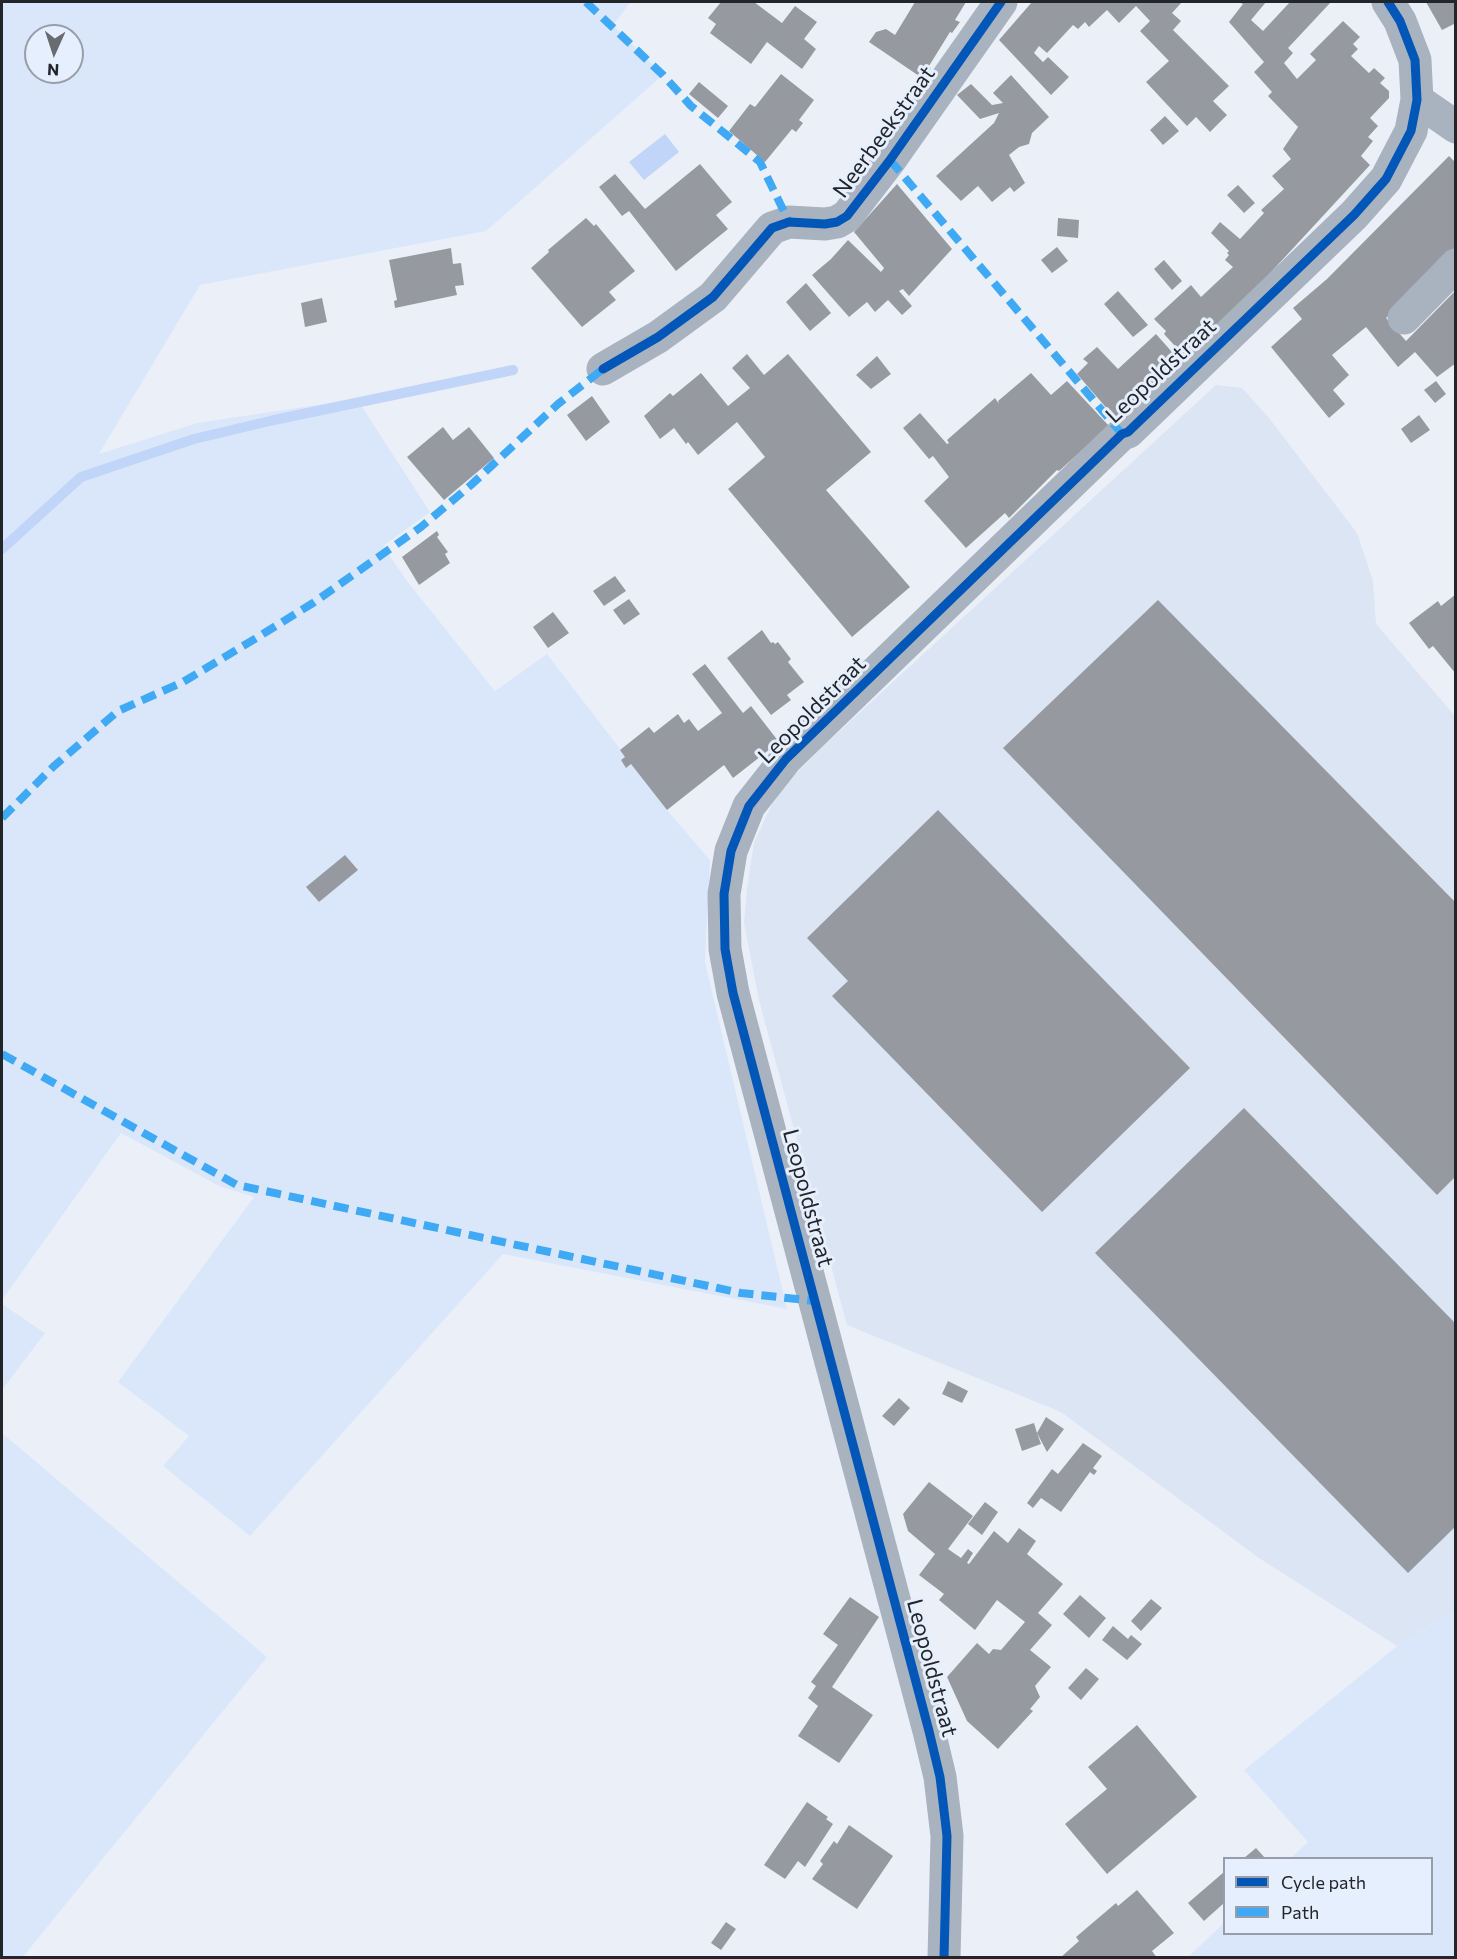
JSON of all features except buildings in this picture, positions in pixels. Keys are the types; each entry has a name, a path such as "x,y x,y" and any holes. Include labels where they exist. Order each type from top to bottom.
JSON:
{"street":[{"name":"Neerbeekstraat","path":"603,369 658,337 713,297 772,228 789,222 825,224 837,222 847,216 891,160 1001,2"},
{"name":"Leopoldstraat","path":"944,1958 947,1836 940,1777 733,993 726,949 725,905 731,851 749,806 786,759 1122,434 1128,432 1354,215 1386,179 1411,131 1417,100 1415,60 1400,21 1388,2"},
{"path":"1417,100 1455,127"},
{"path":"1404,318 1455,265"}],"shaded area":[{"path":"2,2 631,2 613,25 663,75 486,231 200,285 99,454 197,423 357,399 430,512 383,546 407,581 495,691 547,654 667,810 710,860 705,962 787,1309 503,1254 250,1536 163,1466 189,1436 118,1382 254,1197 219,1186 121,1133 2,1300"},
{"path":"1216,385 1242,388 1269,418 1357,533 1373,581 1376,624 1455,716 1455,1610 1397,1646 1259,1558 1061,1412 847,1325 759,1000 744,923 754,843 777,793 819,750"},
{"path":"2,1304 45,1333 2,1390"},
{"path":"2,1433 267,1657 22,1958 2,1957"},
{"path":"1455,1610 1455,1957 1188,1957 1223,1924 1223,1935 1433,1935 1433,1857 1292,1857 1308,1842 1244,1770 1397,1646"}],"water":[{"path":"665,134 679,152 644,180 629,162"}],"waterway":[{"path":"2,549 81,477 194,439 513,370"}],"marked path":[{"path":"586,2 663,75 691,106 760,162 789,222"},
{"path":"890,160 1122,434"},
{"path":"2,818 54,766 118,711 183,682 258,637 313,603 421,527 471,485 558,404 603,369"},
{"path":"2,1054 237,1185 741,1293 815,1301"}],"cycle path":[{"path":"603,369 658,337 713,297 772,228 789,222 825,224 837,222 847,216 890,160 1001,2"},
{"path":"944,1958 947,1836 940,1777 733,993 725,949 724,894 731,851 749,806 786,759 1122,434 1128,432 1354,215 1386,179 1411,131 1417,100 1415,60 1400,21 1388,2"}]}
